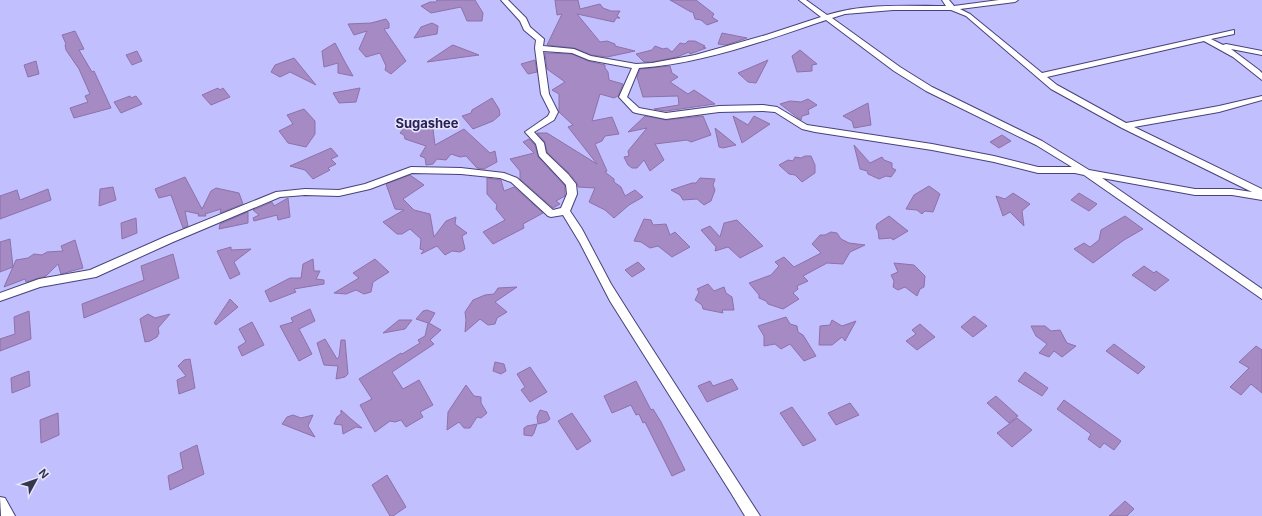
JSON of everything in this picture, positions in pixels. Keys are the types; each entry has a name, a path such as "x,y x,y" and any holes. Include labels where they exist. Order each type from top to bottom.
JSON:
{"street":[{"path":"504,0 523,20 527,28 540,39 539,48 545,94 554,112 551,118 529,132 540,143 542,154 565,176 571,184 572,194 565,211"},
{"path":"802,0 898,69 929,89 1038,143 1085,171 1262,295"},
{"path":"945,0 952,8 968,15 1054,87 1125,126 1262,193"},
{"path":"539,48 574,51 589,58 636,66 669,63 769,37 825,17 856,11 952,8 1015,0"},
{"path":"1040,76 1230,32"},
{"path":"1205,39 1218,45 1243,61 1262,78"},
{"path":"1218,45 1262,53"},
{"path":"1243,61 1262,57"},
{"path":"636,66 623,97 636,110 666,116 718,109 763,108 777,110 805,127 939,148 1038,170 1085,171 1174,189 1196,192 1232,192 1262,197"},
{"path":"1125,126 1219,109 1262,98"},
{"path":"0,297 38,283 92,274 170,239 279,194 305,192 339,193 367,186 411,170 461,171 501,175 514,180 551,214 565,211"},
{"path":"565,211 580,230 588,251 613,296 691,422 753,516"},
{"path":"0,503 8,516"}],"building":[{"path":"437,0 475,0 483,13 482,21 467,21 461,7 431,13 421,6 430,2 436,2"},
{"path":"555,0 578,0 580,9 600,4 603,8 611,11 620,11 617,16 620,18 616,18 614,22 577,14 600,42 607,41 615,44 615,46 635,51 607,57 591,55 574,48 547,45 562,14 557,15"},
{"path":"670,0 696,0 714,14 712,17 718,21 707,25 701,20 695,19 693,12"},
{"path":"386,19 389,23 389,28 384,29 406,61 391,74 385,70 386,66 380,53 366,57 359,49 367,31 354,35 348,24 371,23"},
{"path":"432,23 438,26 437,34 414,38 421,27"},
{"path":"75,31 84,49 79,50 92,72 94,71 111,108 74,118 70,108 88,102 85,96 90,94 79,69 66,50 66,44 62,35"},
{"path":"722,33 747,38 726,45 718,44"},
{"path":"688,41 695,41 706,48 690,54 689,52 677,57 652,62 644,62 636,54 652,50 655,46 663,49 667,48 672,52 680,43 685,44"},
{"path":"335,43 353,76 338,73 338,63 324,67 322,51"},
{"path":"453,45 479,55 427,62 451,46"},
{"path":"800,50 817,64 812,65 812,71 797,72 792,56"},
{"path":"137,51 142,61 132,65 126,55"},
{"path":"545,53 572,54 588,61 605,65 609,80 623,84 618,96 614,98 600,94 592,121 612,117 619,134 605,136 602,141 595,144 607,171 605,172 621,187 625,196 635,190 643,197 629,205 614,218 605,210 589,202 595,188 578,187 577,183 569,173 547,152 545,142 537,133 547,133 597,164 568,127 573,125 559,112 559,94 552,90 565,82 547,69"},
{"path":"294,58 316,85 290,72 280,77 271,72 275,65"},
{"path":"535,60 537,72 528,74 521,64"},
{"path":"768,60 756,83 748,82 738,73"},
{"path":"36,61 39,74 28,77 24,65"},
{"path":"670,66 672,73 678,77 670,82 688,94 694,90 715,104 666,111 654,109 679,105 678,96 643,97 637,77 640,69"},
{"path":"218,88 220,90 223,88 230,97 211,105 202,95"},
{"path":"360,88 356,102 339,103 333,93"},
{"path":"130,96 131,98 136,96 142,104 121,113 114,102"},
{"path":"492,98 499,109 500,115 493,121 473,129 462,116 471,113 472,110"},
{"path":"808,99 817,105 808,110 809,114 802,116 801,120 780,104 790,101 801,102"},
{"path":"868,103 871,125 854,128 852,121 843,116"},
{"path":"304,109 315,121 315,134 306,147 288,143 279,131 293,124 287,115"},
{"path":"645,116 666,120 703,116 711,135 691,142 687,140 655,144 664,160 650,171 644,160 637,168 632,168 628,165 624,157 629,156 628,151 647,128 628,132"},
{"path":"733,116 748,125 754,116 770,124 742,143"},
{"path":"412,124 415,127 433,129 435,145 464,129 490,153 495,151 497,162 484,169 477,168 466,156 460,157 451,154 446,160 437,159 433,164 426,165 425,158 420,156 426,146 405,139 404,135 400,133 405,127"},
{"path":"715,128 736,145 723,148 719,147"},
{"path":"1002,135 1011,141 999,148 990,142"},
{"path":"529,139 535,145 538,157 565,186 565,196 556,201 560,204 553,208 520,179 520,171 510,159 534,153 523,142"},
{"path":"854,145 870,163 882,157 884,160 892,163 892,168 896,170 891,177 886,176 879,179 868,174 867,171 860,169"},
{"path":"331,148 338,156 331,159 336,164 328,168 330,170 313,179 305,170 290,166"},
{"path":"811,156 815,165 815,173 802,182 795,175 789,174 779,165 788,160 793,161 795,157 801,158"},
{"path":"410,175 424,185 403,199 414,210 430,214 434,237 446,221 456,217 455,224 467,233 462,236 465,249 460,252 452,251 445,255 437,246 421,254 424,250 420,249 421,239 410,229 402,234 397,234 383,222 404,210 395,209 386,184"},
{"path":"185,177 202,209 211,191 216,188 239,193 243,204 220,213 221,209 205,214 206,216 198,216 199,214 185,211 188,226 183,228 171,195 159,198 155,189"},
{"path":"487,178 501,180 504,191 514,187 543,213 523,224 524,228 493,244 483,232 505,220 496,209 497,205 487,194"},
{"path":"700,178 715,179 713,185 715,190 711,201 704,205 697,199 683,200 680,195 671,190 696,183"},
{"path":"929,186 940,194 933,212 925,211 922,214 917,210 906,209 914,195"},
{"path":"113,187 116,200 99,206 100,189"},
{"path":"48,189 51,200 0,219 0,196 17,190 20,200"},
{"path":"1013,193 1030,204 1022,211 1024,226 1010,212 1003,216 996,196 1005,199"},
{"path":"1079,193 1097,204 1089,211 1071,200"},
{"path":"288,198 290,217 278,220 277,215 254,221 253,218 259,215 253,210 272,202 274,206"},
{"path":"248,212 248,223 219,229 220,224"},
{"path":"889,216 908,231 893,240 891,238 879,239 876,228 877,224"},
{"path":"1125,216 1143,229 1124,240 1093,263 1074,249 1084,243 1090,247 1099,240 1101,230"},
{"path":"136,218 137,233 122,239 121,223"},
{"path":"644,219 651,220 653,225 666,224 670,235 675,232 690,247 672,257 658,246 650,248 641,242 634,241"},
{"path":"737,220 763,246 740,258 728,247 715,251 716,247 701,230 710,226 720,237 724,223"},
{"path":"831,232 837,233 841,239 849,243 865,245 850,252 843,264 827,263 803,276 808,281 797,286 798,289 793,293 799,299 783,309 768,304 766,301 759,298 759,295 749,283 771,275 779,266 775,262 784,257 794,267 821,253 812,244 820,235 825,235"},
{"path":"10,239 13,267 0,272 0,242"},
{"path":"75,240 83,268 61,274 58,264 46,276 26,282 25,279 4,287 16,260 28,258 34,254 42,255 47,252 63,251 61,246"},
{"path":"231,247 231,250 251,249 234,262 240,274 230,279 217,251"},
{"path":"173,254 179,278 84,318 82,304 144,280 141,266"},
{"path":"313,259 314,271 320,271 316,279 324,280 324,284 294,289 296,292 270,302 265,291 290,278 301,278 303,264"},
{"path":"375,259 389,272 373,282 371,292 364,294 356,290 346,294 334,293 359,278 353,273"},
{"path":"638,262 645,269 632,277 625,270"},
{"path":"894,263 914,265 925,276 924,287 920,289 917,296 905,287 898,290 893,287 894,281 891,275 898,272"},
{"path":"1144,266 1154,273 1156,271 1169,280 1155,291 1132,275"},
{"path":"708,284 714,291 724,287 726,293 732,297 734,310 722,310 723,313 703,309 702,305 695,300 699,292 697,289"},
{"path":"517,287 495,302 507,312 497,318 495,324 488,325 480,319 465,332 465,312 473,300 485,295 494,294 498,288"},
{"path":"230,299 238,307 216,325 214,323"},
{"path":"310,309 315,321 299,329 312,354 299,361 280,326 293,322 291,318"},
{"path":"427,310 435,313 429,323 441,330 430,340 434,344 392,372 403,389 419,380 433,405 420,412 423,417 406,427 401,420 395,422 390,421 375,432 360,405 372,399 359,379 420,343 418,340 425,336 428,323 416,319 423,311"},
{"path":"29,311 31,339 0,351 0,339 15,334 14,317"},
{"path":"148,314 155,318 170,314 158,328 159,333 157,337 145,342 140,319"},
{"path":"974,316 987,326 973,337 961,327"},
{"path":"786,317 790,324 797,326 798,332 803,335 816,356 804,361 790,344 781,349 775,344 764,346 764,336 758,326"},
{"path":"399,320 412,320 405,329 383,333"},
{"path":"832,320 842,326 856,321 845,341 842,337 832,345 819,345 820,326 830,325"},
{"path":"252,322 264,345 242,356 238,347 246,342 239,329"},
{"path":"920,324 935,337 917,350 906,341 916,334 912,330"},
{"path":"1031,326 1045,326 1051,331 1060,330 1067,343 1076,346 1062,357 1054,351 1049,357 1039,353 1047,344 1036,336"},
{"path":"325,339 337,359 339,357 341,340 345,340 348,374 345,377 336,379 338,366 324,365 317,343"},
{"path":"1114,344 1145,367 1138,374 1106,351"},
{"path":"1256,346 1262,350 1262,393 1251,384 1241,395 1230,387 1249,368 1239,362"},
{"path":"190,359 195,388 179,394 177,380 186,376 178,366 184,360"},
{"path":"495,362 504,364 506,371 501,374 493,371"},
{"path":"530,367 547,392 530,402 521,390 525,387 517,374"},
{"path":"29,371 30,386 12,393 11,378"},
{"path":"1025,372 1048,388 1042,396 1018,381"},
{"path":"732,379 738,389 707,402 698,386 710,381 713,386"},
{"path":"636,381 651,410 653,409 661,422 685,470 672,476 645,422 643,423 639,414 636,415 631,405 612,413 604,396"},
{"path":"466,385 474,396 481,397 481,403 487,413 481,418 477,417 470,428 464,428 459,422 447,430 448,412"},
{"path":"996,396 1018,416 1009,423 987,403"},
{"path":"1064,400 1121,441 1114,450 1104,443 1100,448 1088,439 1091,434 1057,409"},
{"path":"850,403 859,415 836,425 828,413"},
{"path":"792,407 816,440 803,446 780,413"},
{"path":"341,410 362,428 356,427 343,434 342,425 334,424 337,417 341,414"},
{"path":"540,410 547,412 550,419 546,422 538,424 537,417"},
{"path":"58,413 59,435 41,443 40,420"},
{"path":"572,413 591,441 577,450 558,421"},
{"path":"293,415 301,418 313,415 308,426 315,437 282,424 287,417"},
{"path":"1017,418 1032,430 1012,447 997,433"},
{"path":"537,424 532,436 524,435 524,428"},
{"path":"197,445 204,474 170,490 168,476 183,469 180,453"},
{"path":"387,475 406,507 393,516 390,516 372,485"},
{"path":"1125,501 1134,509 1127,516 1109,516"}],"district":[{"name":"Sugashee","path":"427,123"}]}
